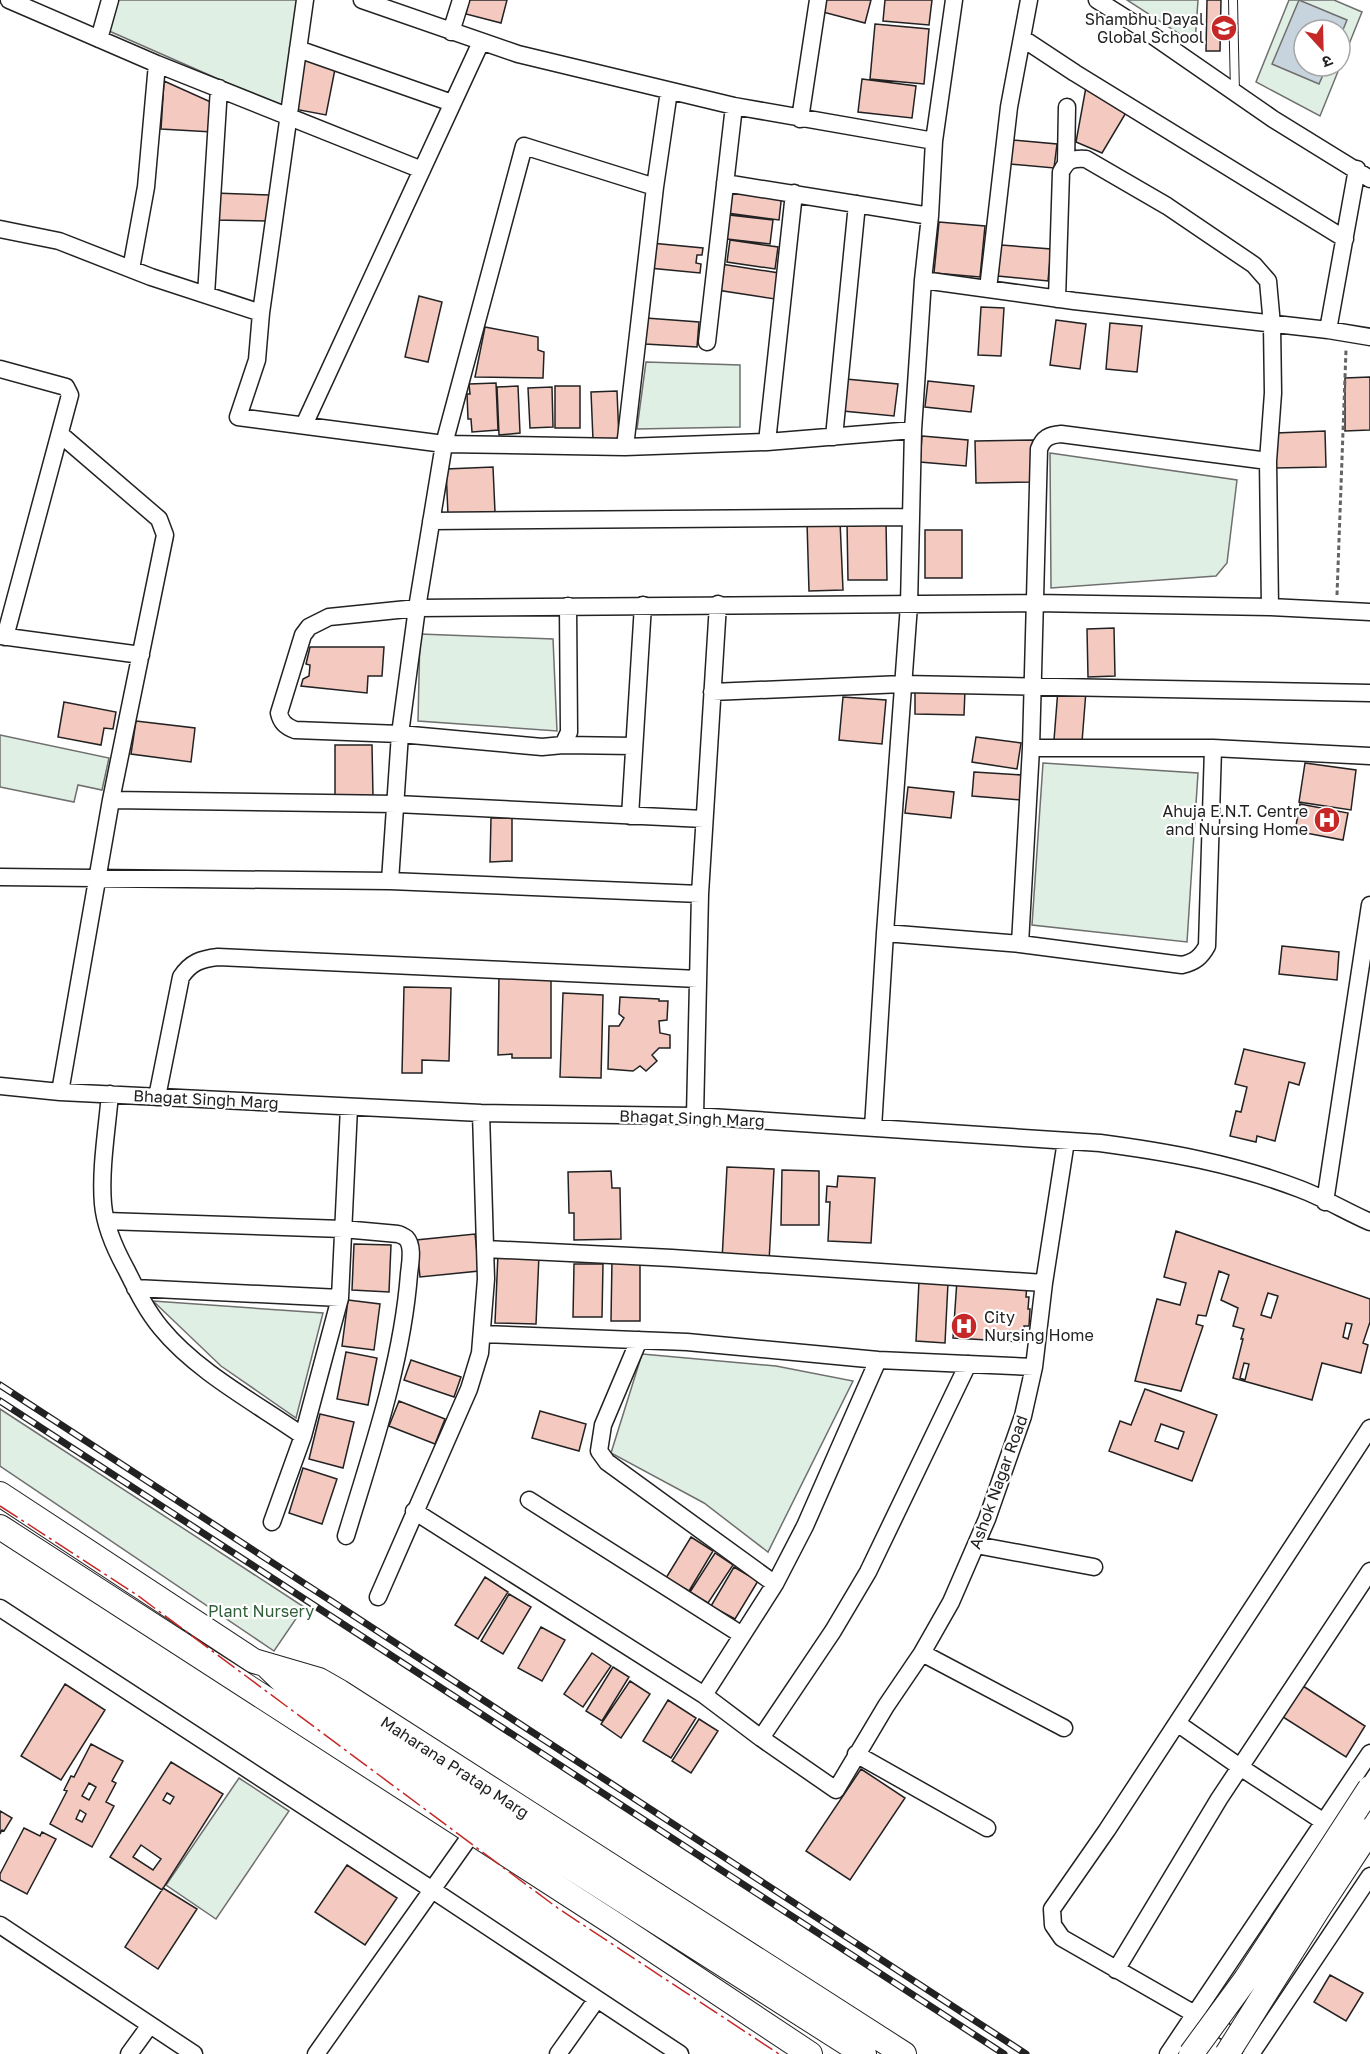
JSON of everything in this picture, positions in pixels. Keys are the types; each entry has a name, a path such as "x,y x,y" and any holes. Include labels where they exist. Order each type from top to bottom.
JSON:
{"main road":[{"name":"Maharana Pratap Marg","path":"0,1494 237,1650 268,1666 318,1680 340,1692 904,2054"},
{"path":"0,1527 473,1832 810,2054"},
{"path":"268,1666 279,1678 308,1700 864,2054"},
{"path":"1191,2054 1246,1979 1370,1788"},
{"path":"1227,2054 1370,1830"}],"street":[{"path":"9,0 42,7 99,39 422,170"},
{"path":"99,39 110,0"},
{"path":"305,0 261,313 257,360 238,417 444,444 625,447 767,442 913,430"},
{"path":"362,0 396,6 451,32 518,54 734,106 934,141"},
{"path":"451,32 461,0"},
{"path":"800,119 818,0"},
{"path":"873,1128 909,605 913,430 922,280 930,216 934,141 954,0"},
{"path":"988,289 1009,107 1029,0"},
{"path":"1097,0 1273,119 1364,174 1344,239 1328,330"},
{"path":"1022,38 1344,239"},
{"path":"304,425 481,42"},
{"path":"298,49 453,103"},
{"path":"131,269 146,188 157,63"},
{"path":"206,295 219,88"},
{"path":"625,447 654,188 669,91"},
{"path":"707,342 734,106"},
{"path":"1057,299 1061,172 1066,162 1067,106"},
{"path":"390,881 400,734 417,608 444,444 524,146 654,188"},
{"path":"1066,162 1075,158 1086,159 1167,206 1254,265 1268,281 1272,325 1273,393 1268,460 1270,607"},
{"path":"725,183 930,216"},
{"path":"767,442 795,193"},
{"path":"834,436 857,204"},
{"path":"0,229 59,241 131,269 261,313"},
{"path":"922,280 1057,299 1328,330 1370,337"},
{"path":"0,369 66,387 70,395 3,636 141,655"},
{"path":"60,434 159,519 165,535 111,800 60,1092"},
{"path":"1020,944 1031,748 1039,449 1042,440 1051,435 1061,434 1268,460"},
{"path":"431,521 911,517"},
{"path":"634,746 542,747 400,734 295,730 287,727 280,720 279,713 303,634 309,627 329,617 417,608 1035,603 1270,607 1370,612"},
{"path":"695,1116 700,894 718,604"},
{"path":"630,816 643,605"},
{"path":"563,745 568,732 568,606"},
{"path":"712,692 903,684 1370,693"},
{"path":"1031,748 1213,748 1370,756"},
{"path":"885,933 1020,944 1182,965 1191,963 1201,957 1207,946 1213,748"},
{"path":"111,800 396,804 704,819"},
{"path":"0,877 390,881 700,894"},
{"path":"1326,1202 1366,953 1370,905"},
{"path":"156,1097 181,977 188,967 199,960 218,957 698,979"},
{"name":"Bhagat Singh Marg","path":"0,1086 60,1092 481,1113 695,1116 1066,1141 1160,1151 1208,1161 1303,1190 1370,1222"},
{"path":"110,1094 103,1203 106,1221 117,1253 135,1288 162,1329 199,1365 303,1436"},
{"path":"272,1522 303,1436 340,1298 349,1107"},
{"path":"378,1598 469,1389 480,1353 486,1279 481,1113"},
{"name":"Ashok Nagar Road","path":"761,1738 836,1790 856,1754 922,1653 951,1602 987,1519 1023,1416 1034,1367 1044,1283 1066,1141"},
{"path":"106,1221 343,1229 398,1234 406,1238 411,1256 408,1293 395,1363 387,1398 346,1536"},
{"path":"485,1249 672,1258 1044,1283"},
{"path":"135,1288 340,1298"},
{"path":"482,1334 687,1342 878,1360 1034,1367"},
{"path":"639,1340 603,1425 599,1451 607,1462 775,1584"},
{"path":"704,1695 775,1584 805,1526 878,1360"},
{"path":"414,1511 704,1695 761,1738 833,1630 868,1572 968,1364"},
{"path":"1370,1428 1083,1866 1052,1909 1053,1925 1062,1938 1252,2051 1370,1876"},
{"path":"529,1500 742,1635"},
{"path":"976,1545 1094,1567"},
{"path":"1116,1970 1240,1767 1370,1570"},
{"path":"0,1608 681,2054"},
{"path":"922,1653 1064,1728"},
{"path":"1177,1723 1324,1822"},
{"path":"1167,2054 1370,1753"},
{"path":"856,1754 987,1828"},
{"path":"316,2054 473,1832"},
{"path":"0,1924 194,2054"},
{"path":"558,2054 597,1999"},
{"path":"129,2054 150,2025"}],"lane":[{"path":"1233,0 1235,93"}],"path":[{"path":"1337,610 1346,333"}],"green space":[{"path":"107,0 298,0 282,107 100,27"},
{"path":"1127,0 1198,0 1195,44"},
{"path":"1289,0 1334,0 1362,12 1352,37 1352,18 1292,18 1292,78 1335,78 1320,116 1256,82"},
{"path":"646,362 740,365 740,427 637,429"},
{"path":"1050,453 1237,480 1227,563 1216,576 1051,588"},
{"path":"420,634 553,639 557,731 418,721"},
{"path":"0,735 109,758 102,790 78,785 74,802 0,787"},
{"path":"1043,763 1198,773 1187,942 1032,925"},
{"path":"153,1301 323,1313 296,1418 221,1366"},
{"path":"642,1354 776,1366 853,1381 768,1552 704,1503 611,1453"},
{"name":"Plant Nursery","path":"0,1409 304,1607 274,1651 0,1466"},
{"path":"239,1778 289,1811 216,1919 166,1885"}],"shaded area":[{"path":"1299,0 1342,18 1292,18 1292,73 1272,64"},
{"path":"1305,78 1322,78 1319,84"}],"building":[{"path":"469,0 507,0 501,23 466,14"},
{"path":"822,0 871,0 865,23 819,11"},
{"path":"885,0 932,0 929,25 883,21"},
{"path":"1207,0 1221,0 1220,51 1206,51"},
{"path":"875,24 929,29 924,84 870,79"},
{"path":"305,58 336,64 326,115 294,109"},
{"path":"862,79 916,86 912,118 858,112"},
{"path":"164,81 213,103 212,132 161,129"},
{"path":"1086,87 1127,111 1102,153 1076,142"},
{"path":"1012,140 1057,144 1054,168 1010,164"},
{"path":"731,186 782,193 779,220 727,213"},
{"path":"214,193 270,195 269,221 213,220"},
{"path":"729,215 773,220 770,244 727,239"},
{"path":"939,222 985,226 980,277 934,273"},
{"path":"730,240 778,247 775,269 727,262"},
{"path":"651,243 703,248 702,255 697,255 696,263 701,264 700,273 649,268"},
{"path":"1001,245 1051,249 1048,281 998,276"},
{"path":"721,264 779,273 775,299 717,290"},
{"path":"419,296 442,302 428,362 405,357"},
{"path":"981,307 1004,308 1001,356 978,355"},
{"path":"646,318 699,322 697,347 645,344"},
{"path":"1056,320 1086,324 1080,369 1050,365"},
{"path":"1110,323 1142,326 1137,372 1106,369"},
{"path":"485,327 538,337 538,350 544,352 543,378 475,377"},
{"path":"1370,377 1370,430 1345,431 1345,378"},
{"path":"846,379 898,384 894,416 843,411"},
{"path":"928,381 974,386 971,412 925,407"},
{"path":"496,383 498,430 472,432 471,419 468,419 469,384"},
{"path":"518,386 520,433 499,435 497,387"},
{"path":"555,386 580,386 580,428 555,428"},
{"path":"552,387 553,427 530,428 528,388"},
{"path":"617,391 619,439 593,440 591,392"},
{"path":"1325,431 1326,467 1276,468 1276,433"},
{"path":"922,436 968,440 966,466 920,462"},
{"path":"1033,440 1033,482 976,483 975,441"},
{"path":"493,467 495,512 448,515 446,469"},
{"path":"840,521 843,590 809,591 807,522"},
{"path":"847,521 886,521 887,580 848,580"},
{"path":"925,530 962,530 962,578 925,578"},
{"path":"1114,628 1115,676 1088,677 1087,629"},
{"path":"310,647 384,647 382,676 368,676 367,693 301,686 303,679 309,676 310,665 306,664"},
{"path":"915,689 965,690 964,715 915,714"},
{"path":"1058,689 1086,691 1082,742 1054,740"},
{"path":"843,697 886,700 882,744 839,740"},
{"path":"64,702 116,712 113,729 104,728 101,745 58,737"},
{"path":"136,721 195,728 191,762 131,754"},
{"path":"976,737 1021,743 1017,769 972,762"},
{"path":"335,745 372,745 373,797 335,798"},
{"path":"1305,763 1356,770 1351,810 1299,802"},
{"path":"974,772 1022,775 1021,800 972,796"},
{"path":"908,787 954,792 951,818 905,813"},
{"path":"1300,804 1348,813 1343,840 1295,831"},
{"path":"491,818 512,818 512,861 490,862"},
{"path":"1282,946 1339,952 1337,980 1279,974"},
{"path":"499,973 551,973 551,1058 512,1058 512,1054 498,1055"},
{"path":"404,987 451,988 449,1061 422,1060 422,1073 402,1073"},
{"path":"563,993 603,995 601,1078 560,1077"},
{"path":"620,997 668,1001 667,1020 659,1021 660,1033 670,1035 670,1048 659,1048 652,1055 657,1061 646,1071 640,1066 633,1071 608,1069 609,1026 619,1026 624,1018 619,1014"},
{"path":"1244,1049 1305,1063 1299,1085 1289,1082 1275,1141 1257,1136 1256,1142 1230,1136 1236,1111 1241,1112 1247,1087 1235,1084"},
{"path":"727,1167 774,1169 769,1262 722,1260"},
{"path":"782,1170 819,1171 819,1225 781,1225"},
{"path":"611,1171 612,1188 620,1188 621,1239 574,1240 574,1213 569,1213 568,1172"},
{"path":"838,1176 875,1178 871,1243 828,1241 830,1202 826,1202 827,1186 837,1187"},
{"path":"1176,1231 1370,1299 1370,1322 1363,1343 1368,1345 1361,1373 1322,1363 1312,1400 1233,1378 1244,1329 1233,1326 1238,1308 1221,1300 1229,1275 1219,1271 1206,1316 1198,1315 1196,1324 1203,1326 1181,1391 1135,1381 1157,1299 1180,1305 1186,1283 1164,1277","holes":["1268,1293 1278,1296 1271,1318 1261,1315","1346,1323 1352,1324 1348,1339 1343,1337","1244,1363 1249,1364 1245,1380 1240,1378"]},
{"path":"475,1234 479,1271 420,1277 416,1240"},
{"path":"354,1244 391,1245 389,1292 352,1290"},
{"path":"498,1254 539,1255 536,1324 495,1323"},
{"path":"612,1259 640,1259 640,1321 611,1321"},
{"path":"574,1264 603,1264 602,1317 573,1317"},
{"path":"957,1280 1027,1284 1026,1297 1029,1297 1028,1309 1030,1309 1029,1326 1024,1326 1023,1342 953,1338"},
{"path":"919,1281 948,1283 945,1343 916,1341"},
{"path":"348,1300 380,1304 374,1350 342,1346"},
{"path":"346,1352 377,1358 368,1405 337,1399"},
{"path":"411,1360 461,1377 454,1397 404,1380"},
{"path":"1145,1389 1217,1415 1192,1481 1109,1451 1120,1421 1131,1425","holes":["1161,1424 1184,1432 1178,1449 1155,1441"]},
{"path":"399,1401 445,1419 435,1444 389,1426"},
{"path":"540,1411 586,1424 579,1451 532,1438"},
{"path":"320,1414 354,1422 343,1468 309,1459"},
{"path":"303,1468 337,1479 322,1524 289,1513"},
{"path":"691,1537 713,1551 689,1591 666,1578"},
{"path":"715,1553 733,1565 708,1603 690,1592"},
{"path":"734,1567 758,1581 735,1619 711,1606"},
{"path":"485,1577 508,1592 478,1639 455,1625"},
{"path":"509,1594 531,1607 503,1654 481,1641"},
{"path":"541,1627 565,1640 542,1681 518,1668"},
{"path":"592,1653 611,1666 583,1707 564,1694"},
{"path":"613,1667 629,1677 602,1721 586,1711"},
{"path":"630,1681 650,1694 621,1738 601,1724"},
{"path":"65,1684 105,1710 61,1780 21,1756"},
{"path":"1303,1686 1365,1726 1346,1757 1283,1717"},
{"path":"668,1700 696,1718 671,1758 643,1741"},
{"path":"699,1719 718,1731 691,1773 672,1761"},
{"path":"91,1744 123,1761 112,1781 116,1783 106,1802 114,1806 92,1847 50,1824 67,1791 64,1790 71,1776 74,1777","holes":["89,1783 96,1787 89,1800 82,1796","80,1810 86,1814 82,1822 76,1819"]},
{"path":"171,1762 223,1794 162,1890 110,1857","holes":["167,1793 174,1797 170,1804 163,1800","141,1845 161,1859 153,1870 133,1857"]},
{"path":"861,1769 905,1798 850,1880 806,1851"},
{"path":"0,1811 12,1818 0,1834"},
{"path":"24,1828 40,1836 42,1832 56,1839 27,1894 0,1880 0,1874"},
{"path":"347,1865 397,1898 365,1945 315,1912"},
{"path":"163,1888 197,1909 158,1969 125,1947"},
{"path":"1330,1975 1363,1993 1346,2021 1314,2002"}],"railway":[{"path":"0,1385 1026,2054"},
{"path":"0,1401 1004,2054"}],"power":[{"path":"0,1506 137,1595 559,1909 779,2054"}],"place":[{"name":"Shambhu Dayal Global School","path":"1224,28"},
{"name":"Ahuja E.N.T. Centre and Nursing Home","path":"1327,820"},
{"name":"City Nursing Home","path":"964,1326"}]}
